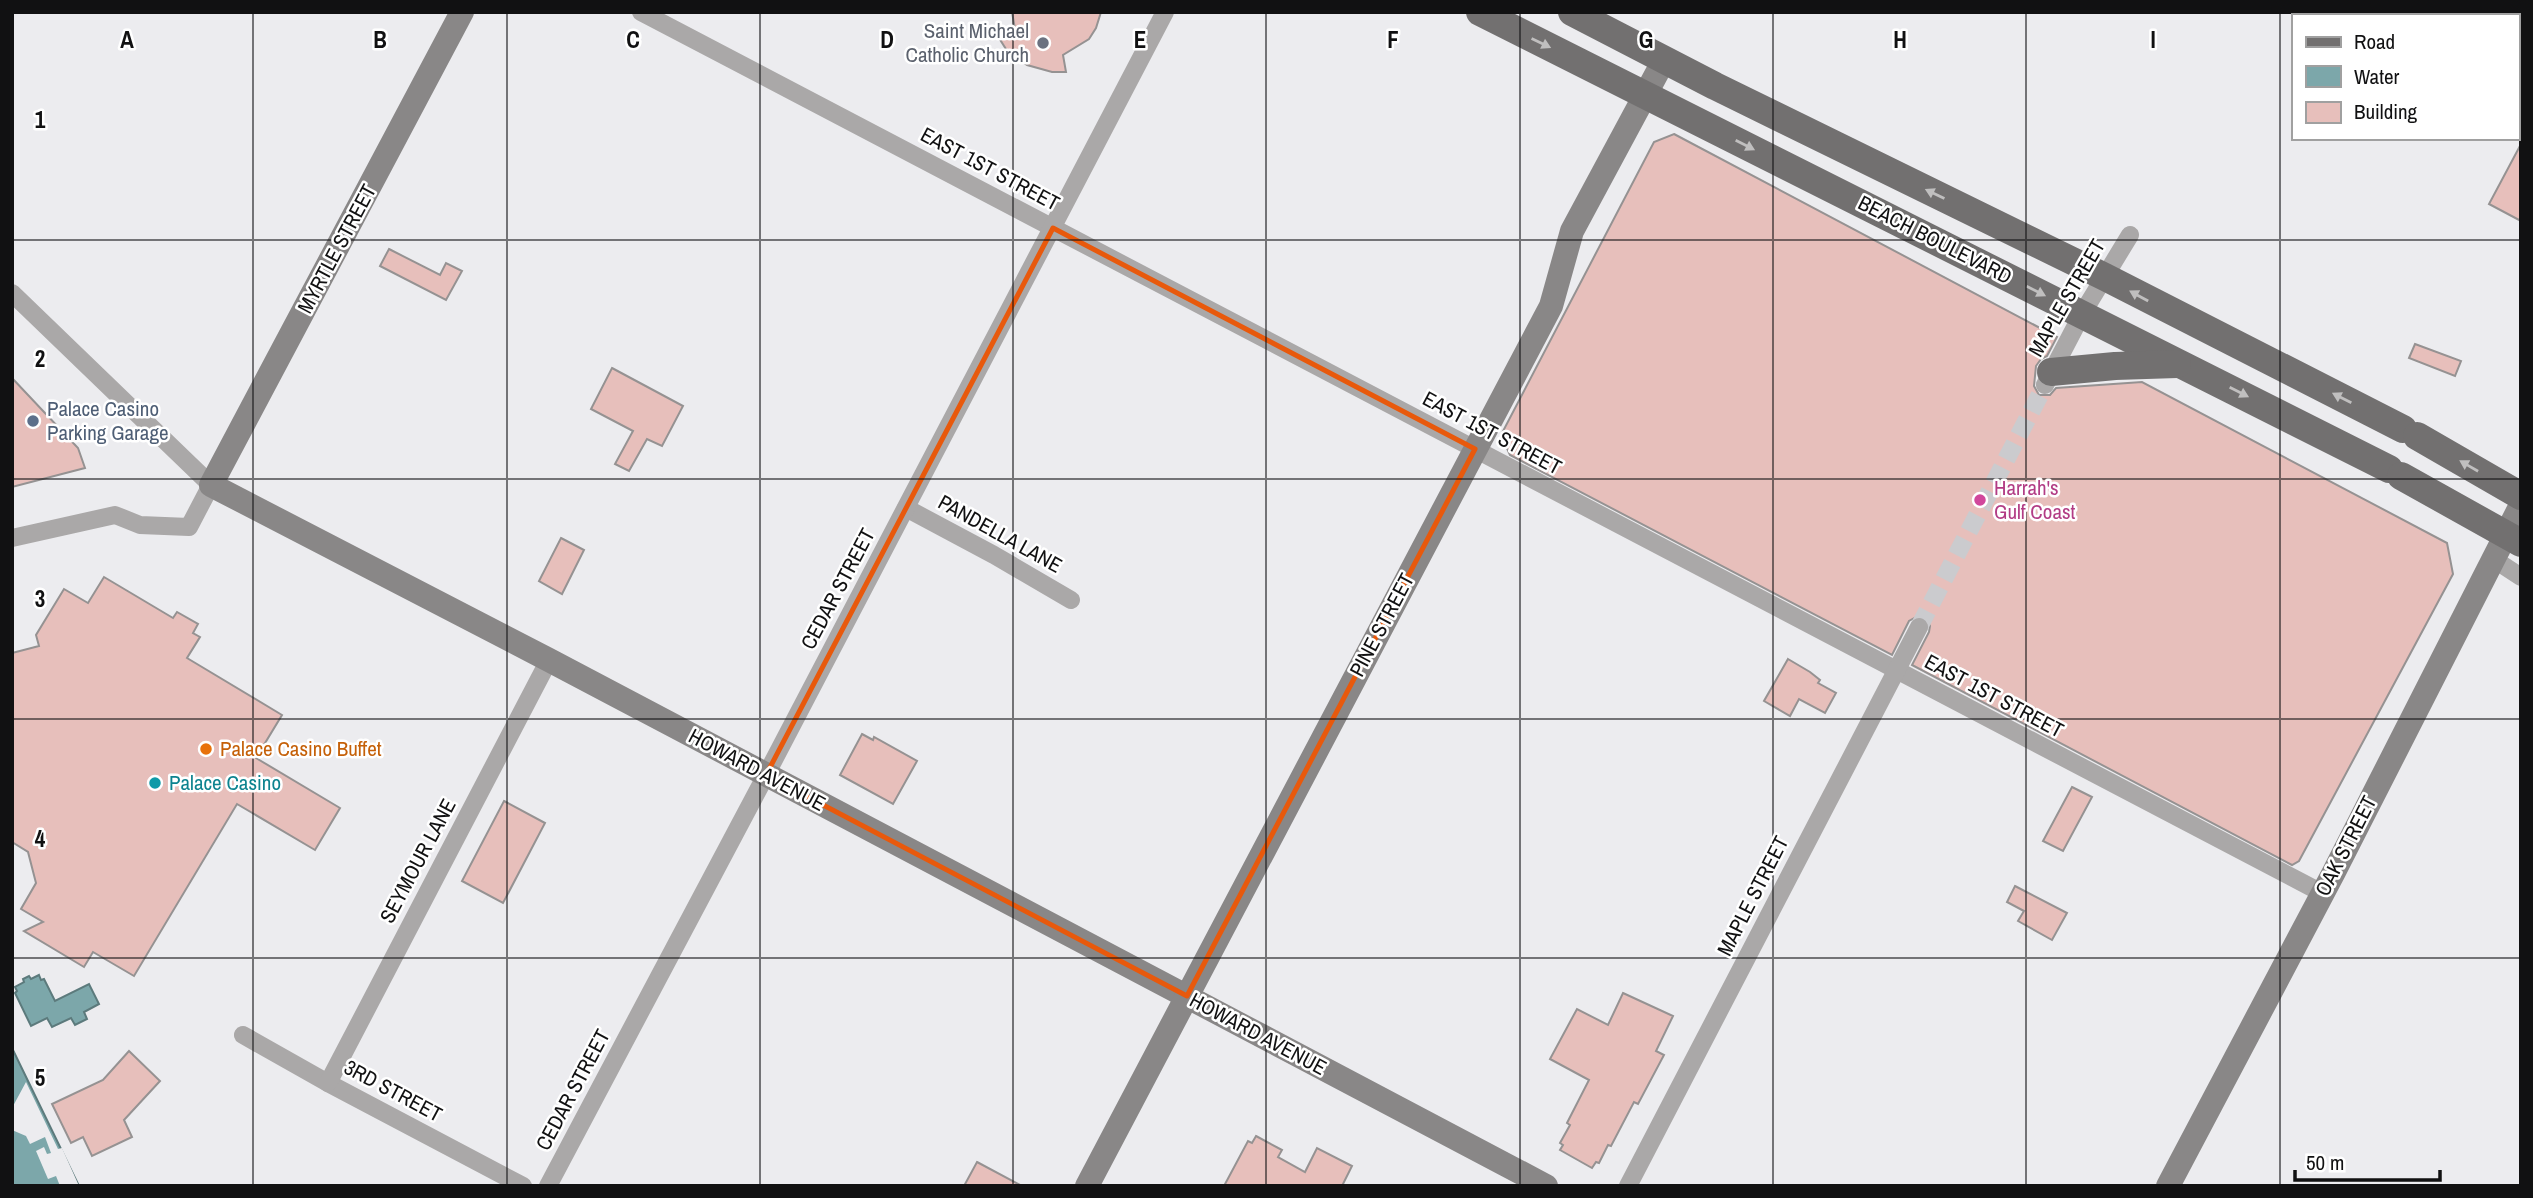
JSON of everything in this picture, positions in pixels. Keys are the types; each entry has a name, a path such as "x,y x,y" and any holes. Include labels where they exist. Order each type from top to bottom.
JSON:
{"main road":[{"name":"MYRTLE STREET","path":"211,485 462,12"},
{"name":"BEACH BOULEVARD","path":"1480,12 2182,363 2395,473 2506,545"},
{"name":"BEACH BOULEVARD","path":"1572,12 2410,432 2521,496"},
{"name":"PINE STREET","path":"1087,1186 1551,306 1572,231 1664,60"},
{"path":"2048,378 2115,366 2182,363"},
{"name":"HOWARD AVENUE","path":"211,485 549,660 1546,1186"},
{"name":"OAK STREET","path":"2168,1186 2506,545 2521,505"}],"street":[{"name":"EAST 1ST STREET","path":"641,12 2322,893"},
{"name":"CEDAR STREET","path":"548,1186 1165,12"},
{"name":"MAPLE STREET","path":"2048,378 2082,314 2130,235"},
{"name":"HOWARD AVENUE","path":"12,293 211,485"},
{"path":"12,538 115,515 140,525 189,527 211,485"},
{"name":"PANDELLA LANE","path":"906,508 1071,600"},
{"path":"2506,545 2521,577"},
{"name":"MAPLE STREET","path":"1628,1186 1919,627"},
{"name":"SEYMOUR LANE","path":"328,1083 549,660"},
{"name":"3RD STREET","path":"243,1035 523,1186"}],"highlighted area":[{"path":"1053,228 1475,449 1187,996 766,775"}],"water":[{"path":"39,975 41,980 44,979 55,1001 89,984 99,1004 84,1012 87,1019 75,1025 71,1018 52,1027 47,1018 31,1026 15,993 15,987 29,976 31,979"},
{"path":"12,1048 79,1186 12,1186"}],"pier":[{"path":"26,1082 58,1149 62,1148 79,1186 60,1186 56,1176 48,1179 36,1151 44,1147 47,1154 51,1153 45,1137 30,1144 26,1136 12,1130 12,1108"}],"building":[{"name":"Saint Michael Catholic Church","path":"1012,12 1101,12 1089,39 1063,55 1066,72 1052,72 1027,65 1006,49 999,38 1015,29"},
{"name":"Harrah's Gulf Coast","path":"1674,134 2057,337 2047,356 2036,366 2034,386 2039,395 2050,395 2056,388 2142,382 2447,543 2453,574 2299,861 2292,865 1912,665 1929,632 1930,626 1925,617 1918,616 1909,621 1892,655 1510,455 1501,435 1654,142"},
{"path":"2521,144 2521,221 2489,204"},
{"path":"389,249 440,275 446,263 462,271 446,300 380,266"},
{"path":"2415,344 2461,361 2455,376 2409,358"},
{"path":"612,368 683,406 662,446 647,439 629,471 615,464 633,431 591,409"},
{"name":"Palace Casino Parking Garage","path":"12,378 78,448 85,468 12,487"},
{"path":"561,538 584,550 562,594 539,581"},
{"name":"Palace Casino","path":"104,577 173,618 177,612 198,624 193,633 200,637 187,658 282,715 256,758 340,808 315,850 237,804 134,976 93,952 84,967 24,931 43,922 21,909 36,883 28,852 12,842 12,653 39,646 36,635 64,589 88,603"},
{"path":"1788,659 1820,680 1818,683 1836,693 1825,713 1799,699 1790,716 1764,701"},
{"path":"862,734 873,740 874,737 917,761 893,804 840,775"},
{"path":"2072,787 2092,797 2063,851 2043,841"},
{"path":"504,801 545,823 503,903 462,881"},
{"path":"2015,886 2067,913 2052,940 2018,921 2024,911 2007,902"},
{"path":"1623,993 1673,1016 1656,1051 1664,1055 1638,1104 1634,1102 1611,1146 1608,1145 1599,1163 1596,1162 1592,1168 1560,1150 1563,1145 1560,1143 1570,1125 1567,1123 1589,1080 1550,1059 1577,1009 1608,1025"},
{"path":"129,1051 160,1081 124,1120 132,1137 92,1156 83,1137 71,1143 52,1104 103,1080"},
{"path":"1256,1136 1282,1150 1278,1157 1305,1172 1317,1148 1352,1166 1342,1186 1224,1186 1248,1141 1252,1143"},
{"path":"977,1162 1022,1186 964,1186"}],"tunnel":[{"path":"1919,627 2045,385"}],"place":[{"name":"Saint Michael Catholic Church","path":"1043,43"},
{"name":"Palace Casino Parking Garage","path":"33,421"},
{"name":"Harrah's Gulf Coast","path":"1980,500"},
{"name":"Palace Casino Buffet","path":"206,749"},
{"name":"Palace Casino","path":"155,783"}]}
